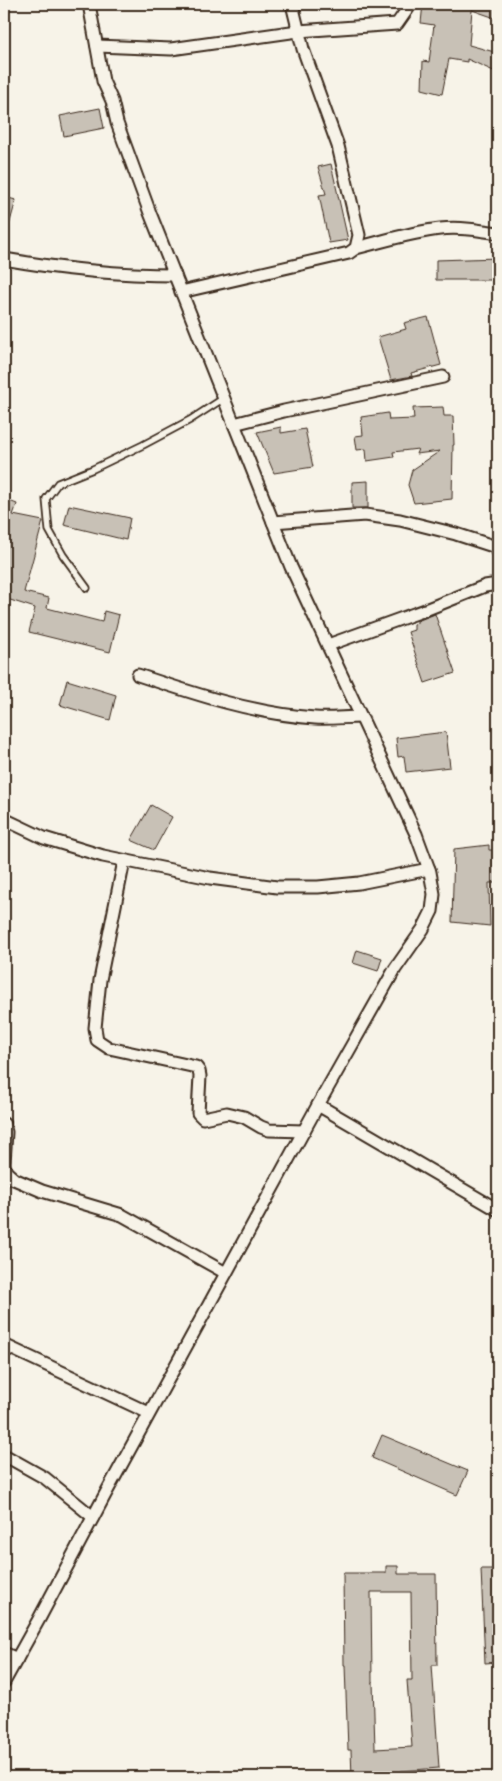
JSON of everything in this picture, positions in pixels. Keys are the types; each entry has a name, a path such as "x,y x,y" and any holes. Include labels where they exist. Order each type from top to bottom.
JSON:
{"street":[{"path":"4,1682 318,1105 395,969 423,928 432,911 434,894 429,869 416,834 291,567 150,213 117,122 112,101 103,81 89,4"},
{"path":"292,4 303,49 338,146 359,235 356,248"},
{"path":"97,46 171,49 298,30 397,24 411,4"},
{"path":"181,292 348,254 356,248 420,232 441,229 474,229 498,233"},
{"path":"4,259 47,267 100,272 175,275"},
{"path":"234,424 284,411 443,377"},
{"path":"273,522 364,515 400,520 456,534 493,546 498,551"},
{"path":"328,645 485,586 498,584"},
{"path":"138,675 188,692 254,708 316,718 361,717"},
{"path":"4,819 44,838 76,849 124,861 147,864 210,878 277,887 359,884 429,869"},
{"path":"124,861 100,980 95,1028 97,1040 109,1048 196,1067 199,1070 200,1076 198,1113 203,1118 227,1113 244,1117 269,1130 304,1131"},
{"path":"318,1105 498,1210"},
{"path":"4,1124 6,1132 4,1164 6,1172 14,1179 42,1191 122,1215 226,1273"},
{"path":"4,1345 149,1414"},
{"path":"4,1455 45,1478 93,1517"},
{"path":"4,1653 17,1659"}],"lane":[{"path":"87,588 63,555 49,530 46,499 58,483 93,469 143,445 190,420 224,398"}],"building":[{"path":"423,4 498,4 498,19 472,10 469,45 498,53 498,73 467,59 467,62 449,59 442,94 422,89 423,61 429,62 434,25 421,23"},
{"path":"100,108 104,128 64,136 60,116"},
{"path":"331,164 348,240 329,243 319,195 326,194 318,167"},
{"path":"4,197 16,200 7,233 4,233"},
{"path":"498,258 498,280 436,280 436,260"},
{"path":"428,317 441,365 411,373 412,376 391,380 378,337 406,329 404,323"},
{"path":"443,407 444,416 453,416 452,499 414,503 408,485 412,470 440,451 416,454 418,449 393,452 394,457 367,461 366,449 357,450 355,436 363,435 361,417 388,413 389,420 414,419 413,408"},
{"path":"281,427 281,433 305,429 313,467 274,473 257,432"},
{"path":"368,481 368,508 352,508 352,482"},
{"path":"4,499 17,504 13,515 43,521 24,592 49,598 47,608 102,622 104,611 119,615 110,652 29,632 35,608 4,598"},
{"path":"69,505 130,518 126,540 64,525"},
{"path":"435,614 455,673 425,683 408,632 414,630 414,624 417,621"},
{"path":"67,680 116,695 110,720 60,705"},
{"path":"446,732 450,767 406,772 404,756 398,757 396,738"},
{"path":"151,805 172,817 154,850 131,840"},
{"path":"489,845 489,850 498,850 498,883 489,883 490,926 452,922 454,849"},
{"path":"357,950 382,958 378,971 353,963"},
{"path":"382,1435 468,1471 457,1495 372,1458"},
{"path":"386,1566 398,1566 398,1574 436,1574 437,1665 432,1665 439,1768 401,1771 401,1777 352,1777 351,1750 348,1750 344,1665 343,1573 386,1573","holes":["371,1592 411,1592 412,1680 407,1680 412,1747 375,1749"]},
{"path":"481,1569 498,1569 498,1662 485,1663"}]}
